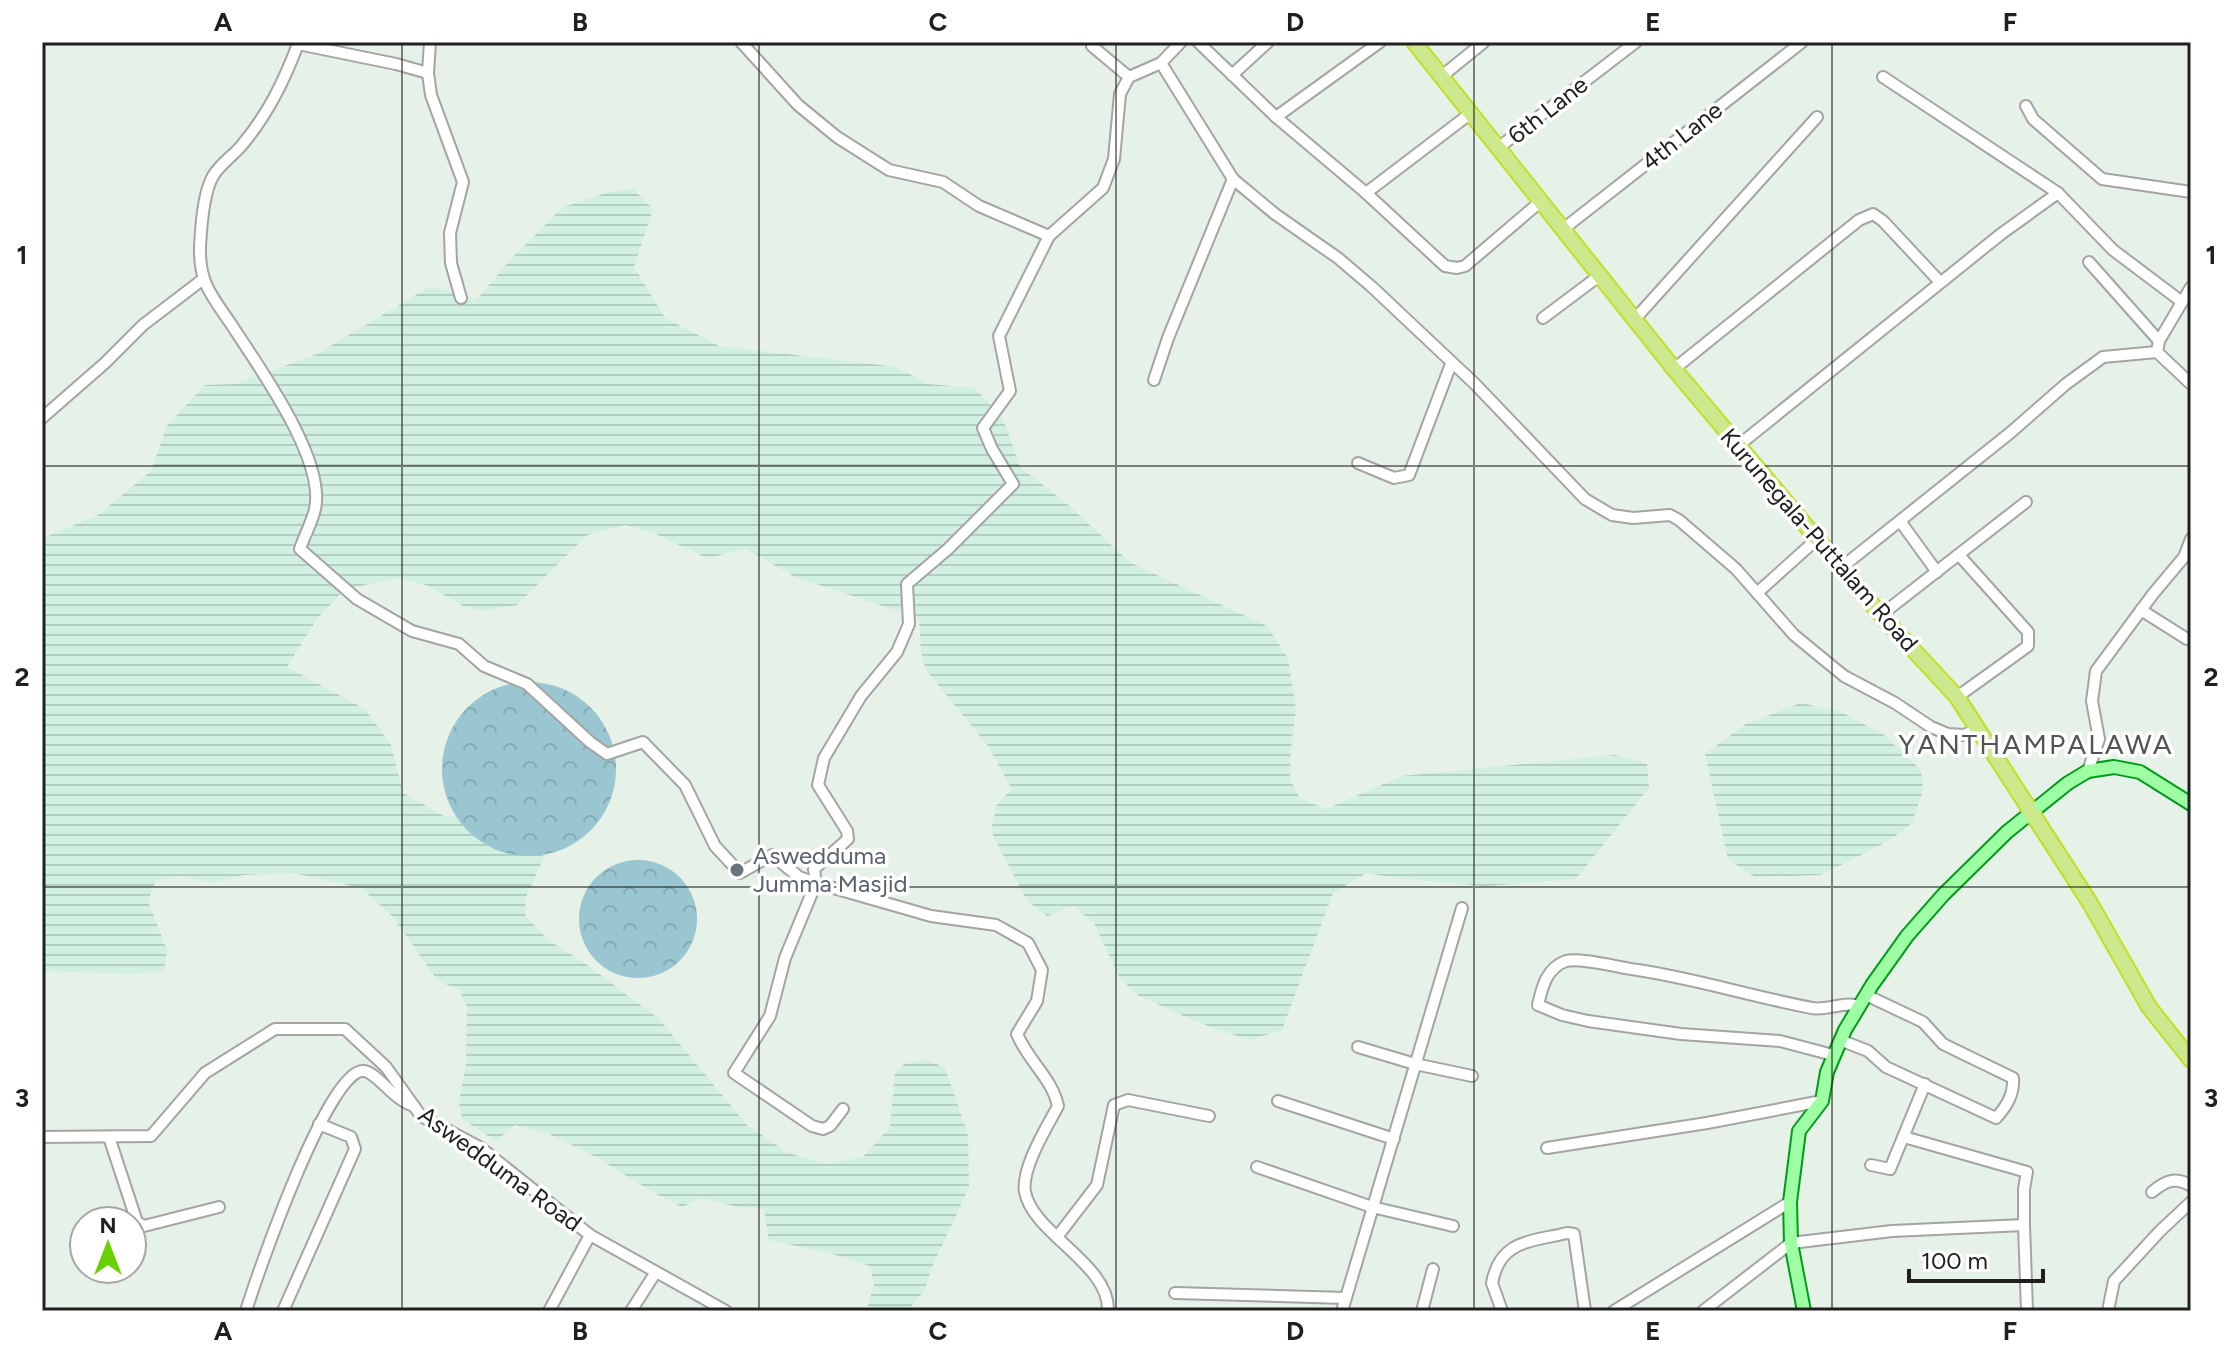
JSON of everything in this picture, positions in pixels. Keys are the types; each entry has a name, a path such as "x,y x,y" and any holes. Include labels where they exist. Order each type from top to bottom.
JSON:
{"highway":[{"name":"Kurunegala-Puttalam Road","path":"1414,42 1674,369 1881,615 1957,697 2090,903 2149,1007 2191,1060"}],"main road":[{"path":"1804,1311 1791,1243 1790,1202 1799,1131 1822,1101 1833,1055 1840,1040 1907,936 1943,895 2032,811 2088,771 2114,767 2140,772 2191,804"}],"street":[{"path":"430,42 428,73 431,95 463,182 450,233 451,263 461,298"},
{"path":"741,42 798,105 889,170 943,182 979,206 1049,236"},
{"path":"843,1109 830,1126 823,1129 812,1126 734,1073 770,1016 785,958 816,883 814,869 848,839 847,831 818,785 824,758 861,696 897,652 909,624 907,584 948,549 1013,484 983,428 1010,391 999,336 1049,236 1103,188 1114,159 1120,94 1129,77 1161,63 1181,42"},
{"path":"1198,42 1276,117 1366,193 1445,266 1465,266 1540,202"},
{"path":"1232,75 1268,42"},
{"path":"1276,117 1380,42"},
{"path":"1442,76 1484,42"},
{"name":"6th Lane","path":"1498,148 1636,42"},
{"name":"4th Lane","path":"1562,230 1802,42"},
{"path":"428,73 298,44 284,82 264,116 213,177 202,218 202,280 275,395 306,453 313,475 315,507 300,549 357,599 412,631 459,644 484,666 527,684 607,754 643,742 685,785 715,846 740,873 772,855 799,877 816,883 931,916 996,925 1028,943 1042,970 1037,1001 1017,1034 1023,1048 1054,1089 1058,1106 1031,1158 1025,1191 1034,1212 1093,1274 1107,1295 1108,1311"},
{"path":"1092,46 1129,77"},
{"path":"1161,63 1233,179 1275,214 1338,258 1475,384 1585,499 1612,515 1633,518 1670,515 1679,520 1736,569 1794,635 1844,676 1948,734 1964,735 1979,729"},
{"path":"1883,77 2058,193 2113,250 2182,302"},
{"path":"2026,106 2033,119 2102,179 2191,192"},
{"path":"1366,193 1471,113"},
{"path":"1634,320 1817,117"},
{"path":"1154,380 1233,179"},
{"path":"1739,445 1940,282 2058,193"},
{"path":"1674,369 1859,220 1873,214 1940,282"},
{"path":"2089,262 2191,384"},
{"path":"1543,318 1599,276"},
{"path":"42,418 143,325 202,280"},
{"path":"2158,347 2191,287"},
{"path":"1842,567 2103,357 2158,347"},
{"path":"1358,463 1394,478 1409,475 1451,364"},
{"path":"1881,615 2026,502"},
{"path":"1900,521 1937,572"},
{"path":"1757,593 1817,539"},
{"path":"2088,771 2099,739 2092,701 2096,671 2141,610 2188,559 2191,539"},
{"path":"1957,697 2028,646 2028,632 1959,555"},
{"path":"2141,610 2187,639"},
{"path":"1342,1311 1462,908"},
{"path":"1833,1055 1780,1041 1656,1031 1588,1021 1538,1005 1543,985 1554,967 1573,959 1660,974 1817,1009 1863,1000 1923,1022 1943,1044 2013,1078 2013,1089 1996,1118 1886,1067 1868,1051 1840,1040"},
{"name":"Aswedduma Road","path":"42,1137 151,1136 205,1073 275,1029 345,1029 386,1067 421,1116 481,1148 590,1235 726,1311"},
{"path":"1358,1047 1415,1064 1472,1076"},
{"path":"246,1311 261,1261 319,1124 344,1082 363,1071 372,1075 402,1102 414,1106"},
{"path":"1871,1165 1890,1169 1925,1084"},
{"path":"1057,1237 1097,1185 1114,1105 1128,1100 1209,1116"},
{"path":"1278,1101 1394,1139"},
{"path":"1547,1148 1822,1101"},
{"path":"283,1311 355,1149 351,1137 319,1124"},
{"path":"109,1137 137,1222 144,1226 219,1207"},
{"path":"1904,1137 2027,1172 2024,1189 2027,1311"},
{"path":"1257,1167 1372,1207 1453,1226"},
{"path":"2152,1192 2170,1180 2182,1180 2191,1186"},
{"path":"1614,1311 1790,1202"},
{"path":"2108,1311 2114,1281 2191,1202"},
{"path":"1703,1311 1791,1243 1892,1231 2024,1225"},
{"path":"1502,1311 1492,1283 1503,1253 1513,1247 1567,1233 1574,1234 1585,1311"},
{"path":"549,1311 590,1235"},
{"path":"1422,1311 1433,1269"},
{"path":"631,1311 654,1275"},
{"path":"1175,1293 1346,1298"}],"green space":[{"path":"633,189 653,209 634,267 665,318 719,346 896,367 928,384 975,388 1003,419 1020,467 1065,502 1131,563 1267,626 1288,658 1296,709 1290,779 1300,798 1326,809 1402,776 1615,755 1647,764 1649,788 1576,879 1486,886 1366,873 1333,893 1282,1030 1249,1040 1195,1021 1139,996 1119,977 1094,923 1073,906 1047,916 1027,901 991,831 997,804 1012,789 988,746 926,670 921,652 919,618 795,577 746,549 707,558 656,534 625,525 587,535 517,605 484,611 463,606 429,586 400,578 345,589 317,619 287,667 365,709 391,745 403,793 446,817 469,815 532,837 544,857 526,897 525,915 547,939 659,1019 747,1125 788,1153 829,1164 863,1157 890,1127 895,1070 926,1059 945,1068 968,1134 969,1187 930,1272 925,1290 907,1311 876,1310 868,1306 874,1285 870,1266 769,1240 764,1209 738,1207 701,1198 682,1207 596,1157 549,1134 515,1125 496,1141 462,1119 459,1102 466,1064 467,1007 459,990 437,980 393,917 361,888 294,873 243,875 211,883 182,876 156,880 148,901 167,950 164,971 134,974 42,971 42,541 98,515 151,471 167,426 205,385 235,384 317,354 431,286 477,299 511,259 563,207 609,192"},
{"path":"529,682 562,689 591,707 609,736 616,769 609,802 591,831 562,849 529,856 496,849 467,831 449,802 442,769 449,736 467,707 496,689"},
{"path":"1801,703 1841,712 1884,735 1921,770 1923,790 1912,823 1889,841 1821,875 1755,877 1728,859 1705,754 1746,724"},
{"path":"638,860 661,864 680,877 693,896 697,919 693,942 680,961 661,974 638,978 615,974 596,961 583,942 579,919 583,896 596,877 615,864"}],"place":[{"name":"Aswedduma Jumma Masjid","path":"737,870"}],"district":[{"name":"YANTHAMPALAWA","path":"2036,744"}]}
